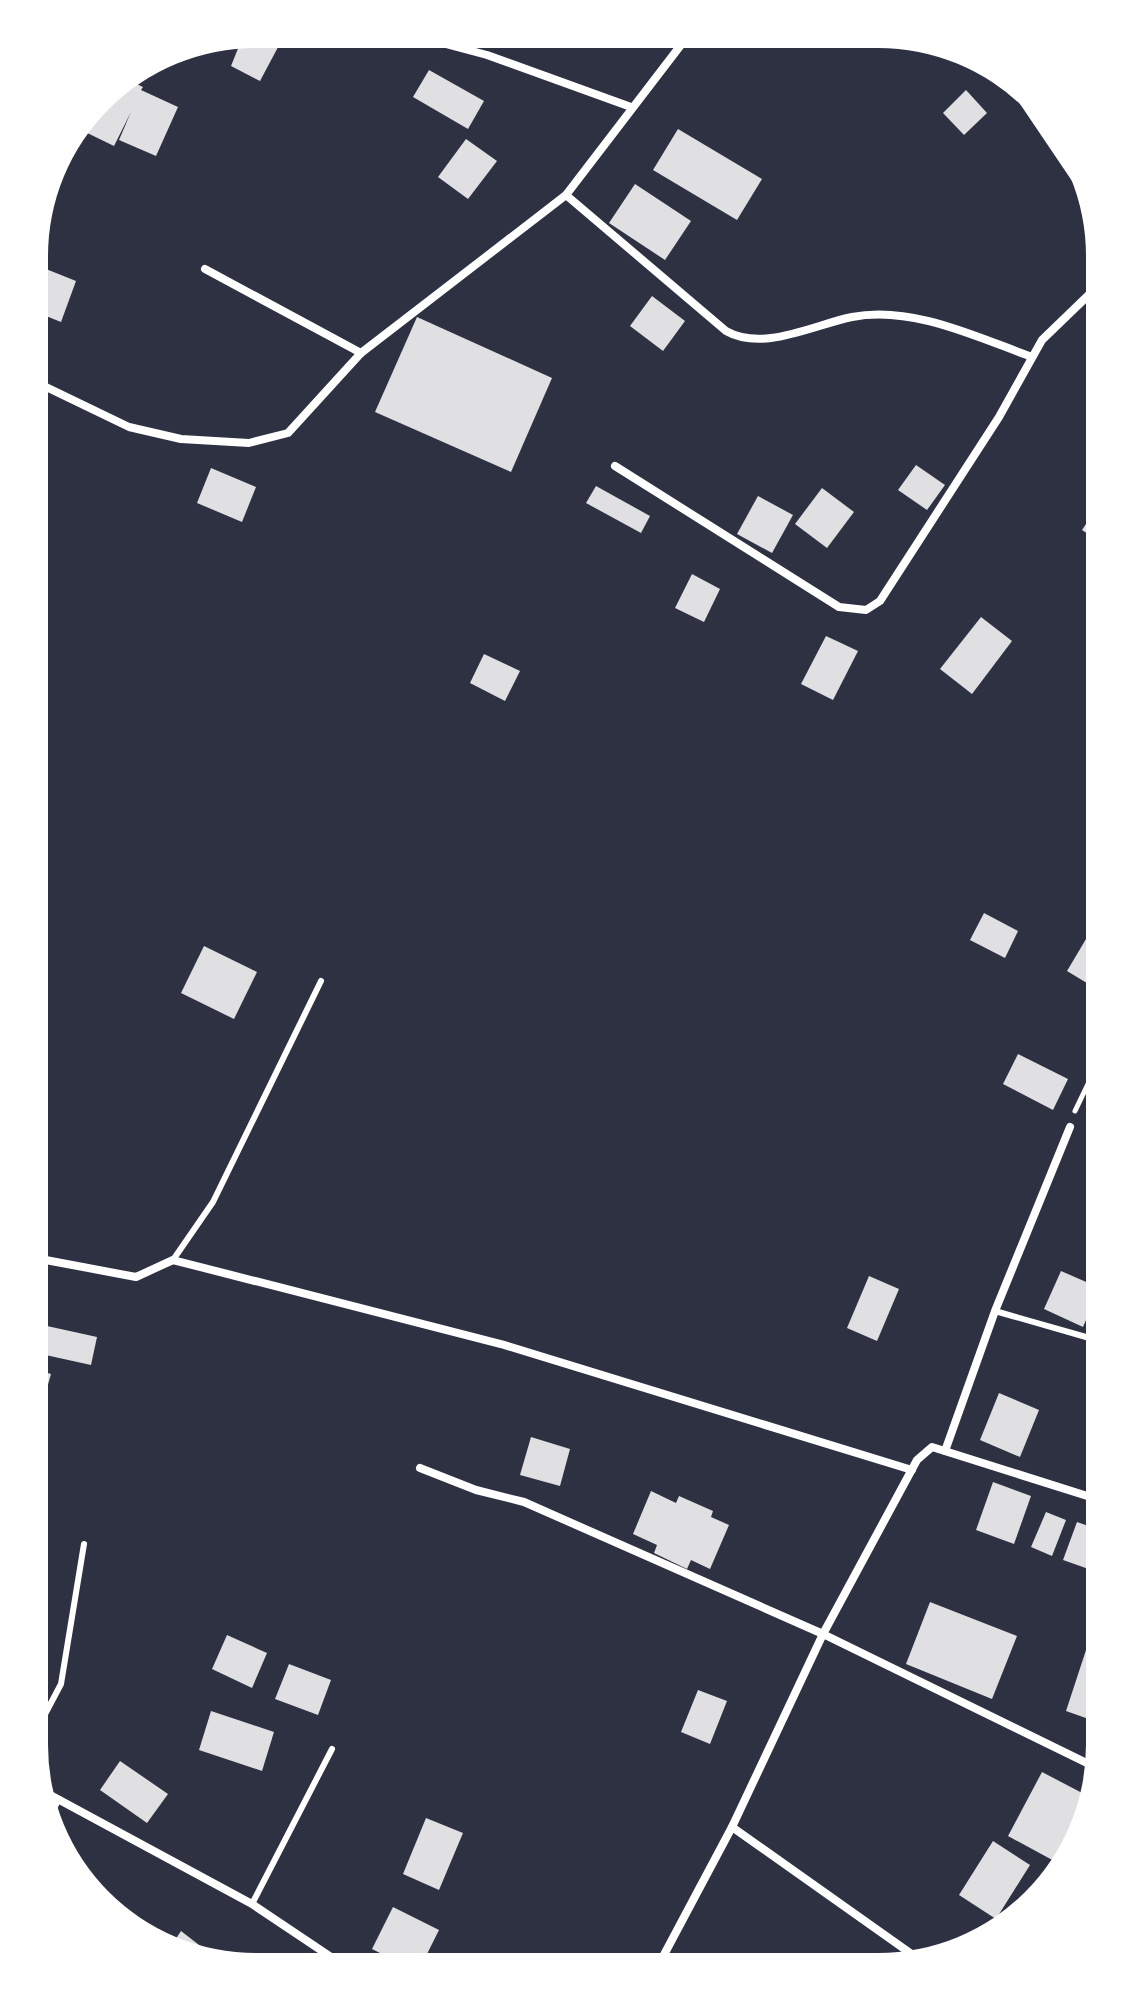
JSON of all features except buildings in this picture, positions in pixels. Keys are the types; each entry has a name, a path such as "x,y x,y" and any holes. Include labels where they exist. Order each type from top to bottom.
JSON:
{"street":[{"path":"461,48 631,107"},
{"path":"48,388 129,427 181,439 249,443 288,433 361,353 566,195 678,48"},
{"path":"566,195 726,331 742,340 763,339 856,316 926,318 1032,357"},
{"path":"205,269 361,353"},
{"path":"615,466 839,607 866,610 880,601 999,417 1042,340 1086,298"},
{"path":"945,1451 995,1311 1070,1127"},
{"path":"48,1260 136,1277 173,1260 501,1344 912,1470"},
{"path":"665,1953 732,1827 823,1634 912,1470 932,1447 1086,1496"},
{"path":"420,1468 476,1490 524,1502 823,1634 1085,1762"},
{"path":"55,1797 252,1904 325,1953"},
{"path":"732,1827 907,1951"}],"lane":[{"path":"173,1260 213,1202 321,981"},
{"path":"995,1311 1086,1337"},
{"path":"48,1709 61,1684 84,1544"},
{"path":"252,1904 332,1749"},
{"path":"57,1803 59,1799"}],"path":[{"path":"1070,1127 1086,1083"}]}
